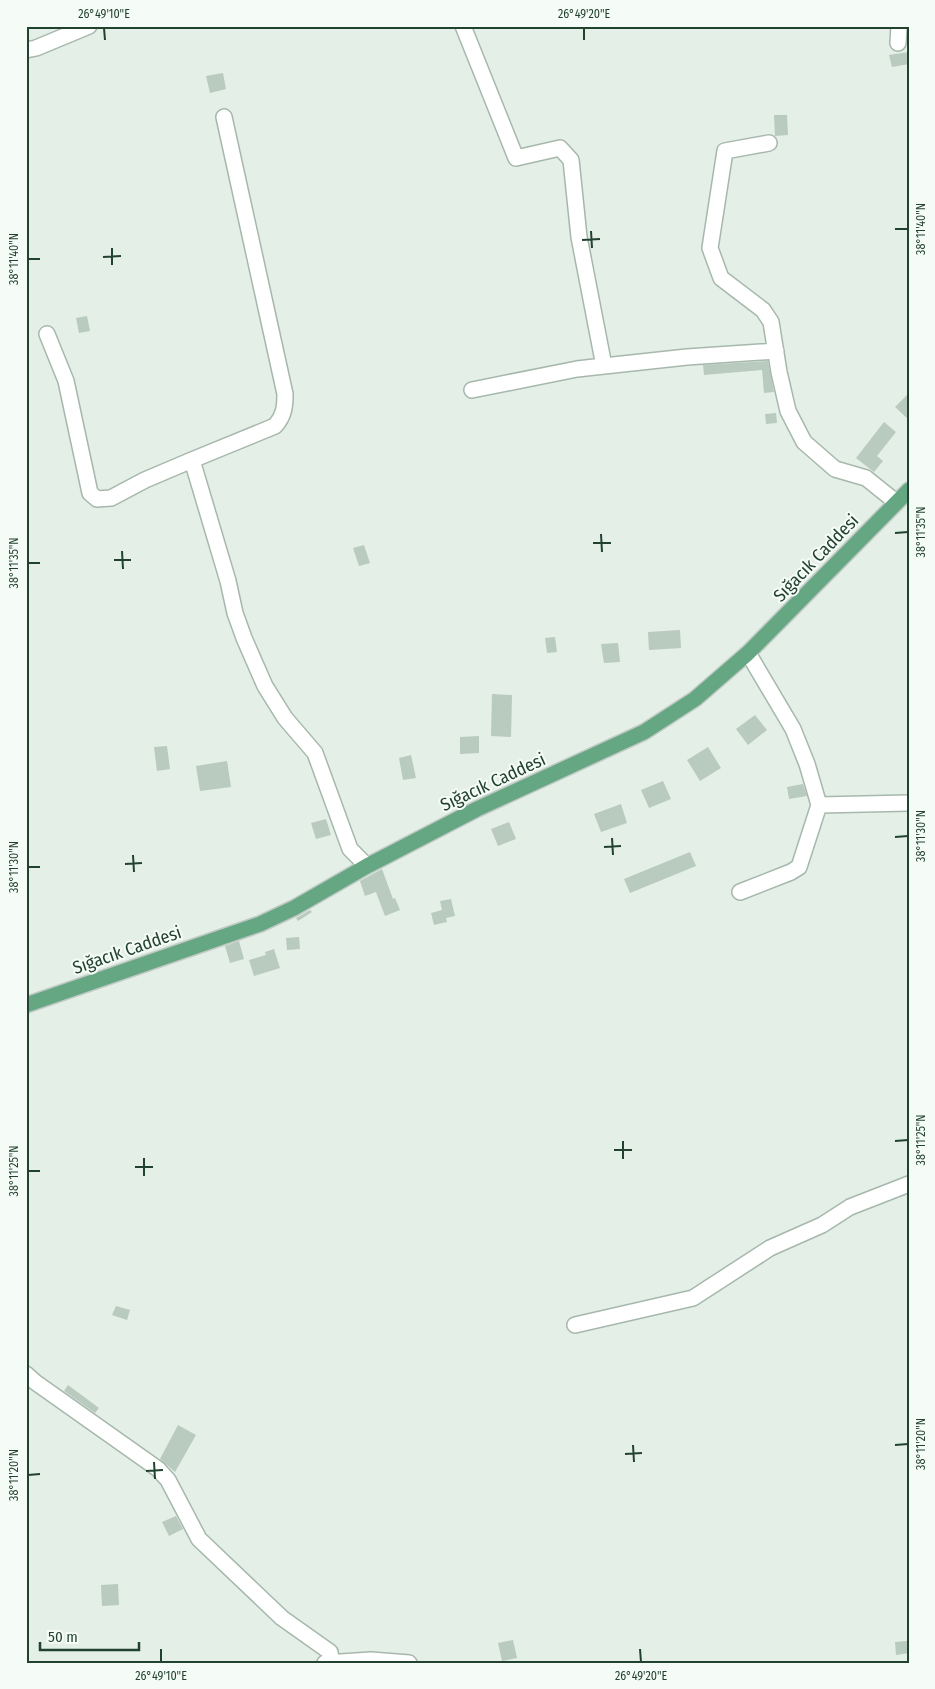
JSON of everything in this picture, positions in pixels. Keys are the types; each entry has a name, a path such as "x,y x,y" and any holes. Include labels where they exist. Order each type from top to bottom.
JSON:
{"main road":[{"name":"Sığacık Caddesi","path":"26,1005 260,924 294,908 367,866 477,809 644,732 695,699 748,654 909,490"}],"street":[{"path":"26,50 36,48 89,26"},
{"path":"464,26 516,158 560,148 571,160 579,237 604,366"},
{"path":"898,26 898,44"},
{"path":"47,334 66,381 90,493 97,499 112,498 145,480 275,426 282,418 285,407 285,394 224,117"},
{"path":"769,143 725,151 710,248 721,278 763,310 771,322 779,372 788,411 804,442 835,469 866,478 896,502"},
{"path":"472,390 576,369 687,357 776,351"},
{"path":"192,460 228,581 234,613 265,686 285,718 315,753 350,849 367,866"},
{"path":"740,892 791,872 799,866 819,805 807,764 793,729 748,654"},
{"path":"819,805 909,803"},
{"path":"575,1325 693,1298 770,1248 822,1225 850,1207 909,1184"},
{"path":"26,1374 158,1469 168,1480 199,1539 282,1618 330,1652 328,1662 371,1660 409,1663"}],"building":[{"path":"909,52 909,64 892,67 889,55"},
{"path":"223,73 226,89 210,93 206,76"},
{"path":"774,115 787,115 788,135 775,136"},
{"path":"87,316 90,331 79,333 76,318"},
{"path":"768,361 774,392 764,393 762,370 704,375 703,365"},
{"path":"909,393 909,420 895,407"},
{"path":"776,413 777,423 766,424 765,414"},
{"path":"884,422 896,432 877,456 883,461 874,472 856,458"},
{"path":"364,545 370,563 359,566 353,548"},
{"path":"680,630 681,648 649,650 648,632"},
{"path":"555,637 557,652 547,653 545,638"},
{"path":"618,643 620,662 604,663 601,644"},
{"path":"492,694 512,695 511,737 491,736"},
{"path":"755,715 767,730 748,745 736,729"},
{"path":"479,736 479,753 460,754 460,737"},
{"path":"167,746 170,769 157,771 154,747"},
{"path":"708,747 721,768 700,781 687,760"},
{"path":"411,755 416,778 403,780 399,758"},
{"path":"227,761 231,787 200,791 196,766"},
{"path":"663,781 671,799 649,808 641,790"},
{"path":"803,784 807,796 789,799 787,787"},
{"path":"621,804 627,823 601,832 594,814"},
{"path":"326,819 331,835 316,839 311,823"},
{"path":"509,822 516,839 498,846 491,829"},
{"path":"690,852 696,866 630,893 624,879"},
{"path":"382,869 393,899 395,898 400,910 385,916 376,892 365,896 360,881"},
{"path":"451,899 455,916 446,918 447,922 434,925 431,913 442,910 440,901"},
{"path":"310,910 312,912 298,921 296,918"},
{"path":"299,937 300,949 287,950 286,938"},
{"path":"239,941 244,959 230,963 225,946"},
{"path":"274,949 280,968 254,976 249,960 266,955 265,952"},
{"path":"116,1306 130,1310 127,1320 112,1315"},
{"path":"68,1385 99,1408 95,1413 64,1391"},
{"path":"178,1425 196,1435 175,1472 160,1459"},
{"path":"176,1516 183,1529 169,1536 162,1522"},
{"path":"118,1584 119,1605 102,1606 101,1585"},
{"path":"513,1640 517,1658 502,1661 498,1643"},
{"path":"907,1641 909,1653 896,1655 895,1642"}]}
